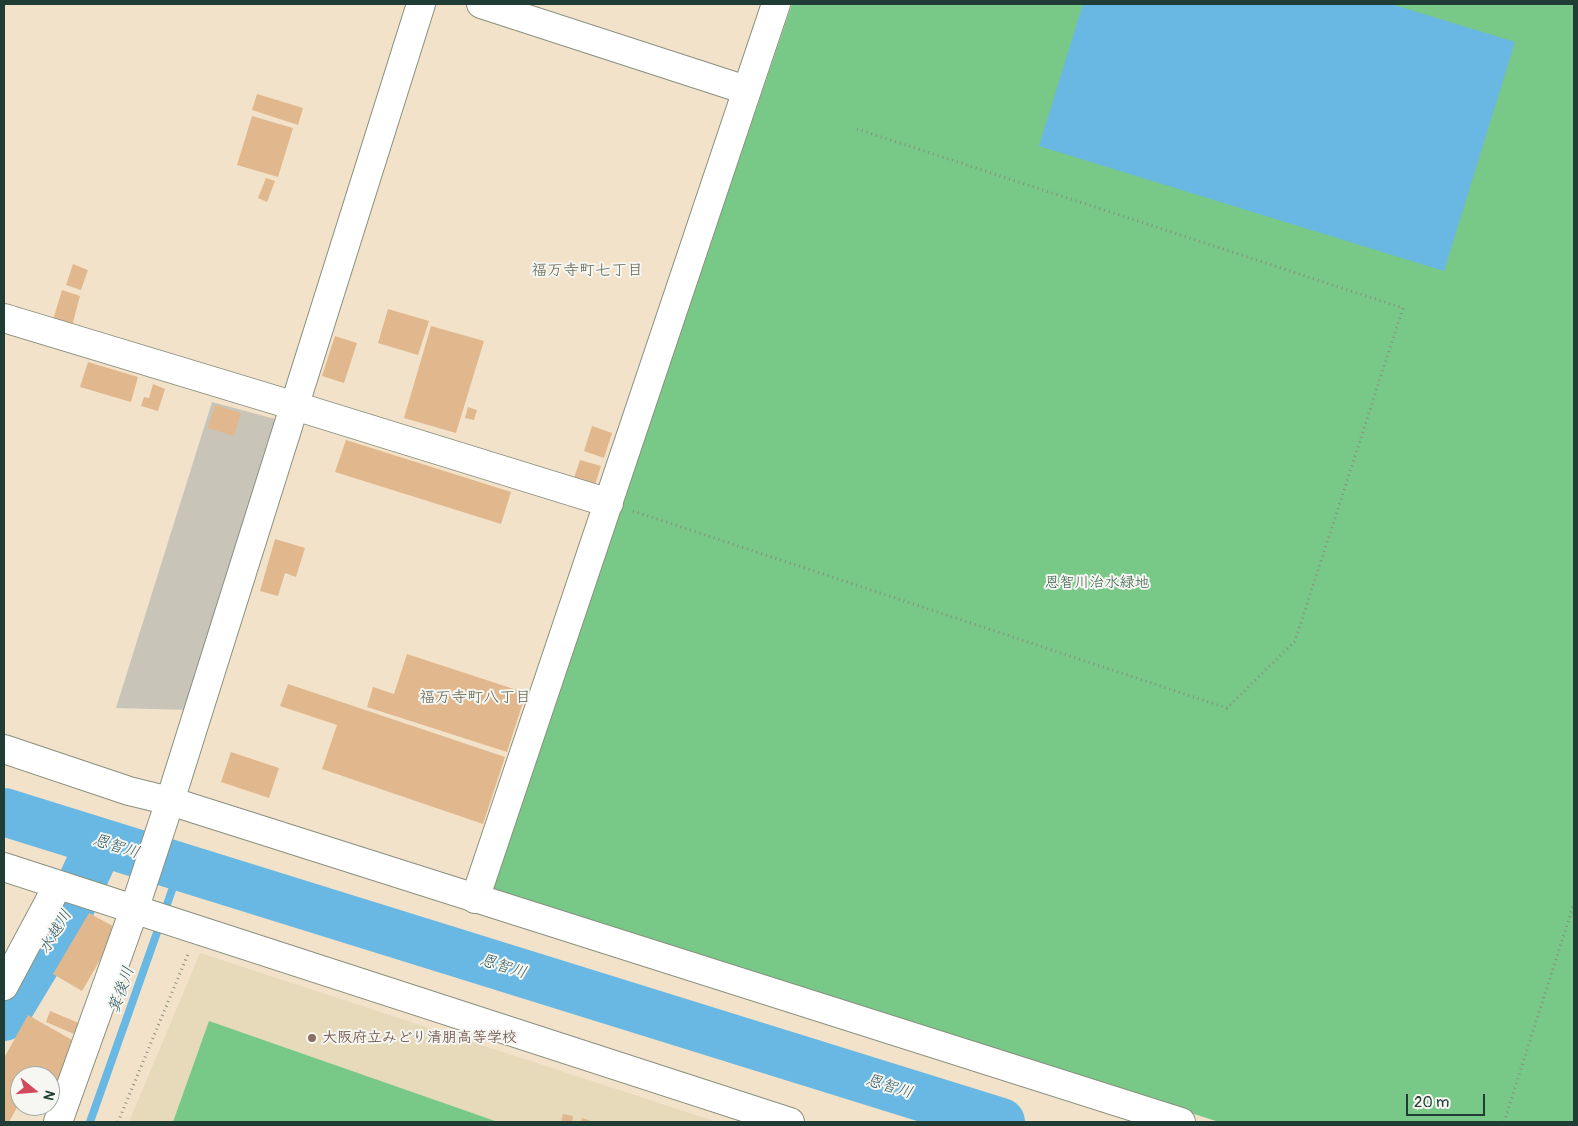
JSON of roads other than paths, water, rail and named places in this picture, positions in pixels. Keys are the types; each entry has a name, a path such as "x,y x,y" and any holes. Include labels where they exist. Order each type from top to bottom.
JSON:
{"street":[{"path":"58,1122 168,806 296,406 420,4"},
{"path":"481,4 746,90"},
{"path":"475,899 776,4"},
{"path":"4,318 609,503"},
{"path":"4,749 168,806 475,899 1182,1122"},
{"path":"4,867 94,896 136,901 199,930 790,1122"},
{"path":"4,986 62,886"}],"water":[{"path":"1083,4 1391,4 1515,42 1444,271 1039,146"}],"waterway":[{"name":"恩智川","path":"4,812 1001,1122"},
{"name":"水越川","path":"4,1017 72,904 100,842"},
{"name":"箕後川","path":"164,913 180,867"},
{"name":"箕後川","path":"90,1122 160,924"}],"place":[{"name":"大阪府立みどり清朋高等学校","path":"312,1038"}],"district":[{"name":"福万寺町七丁目","path":"587,271"},
{"name":"福万寺町八丁目","path":"475,698"}],"park label":[{"name":"恩智川治水緑地","path":"1097,583"}]}
